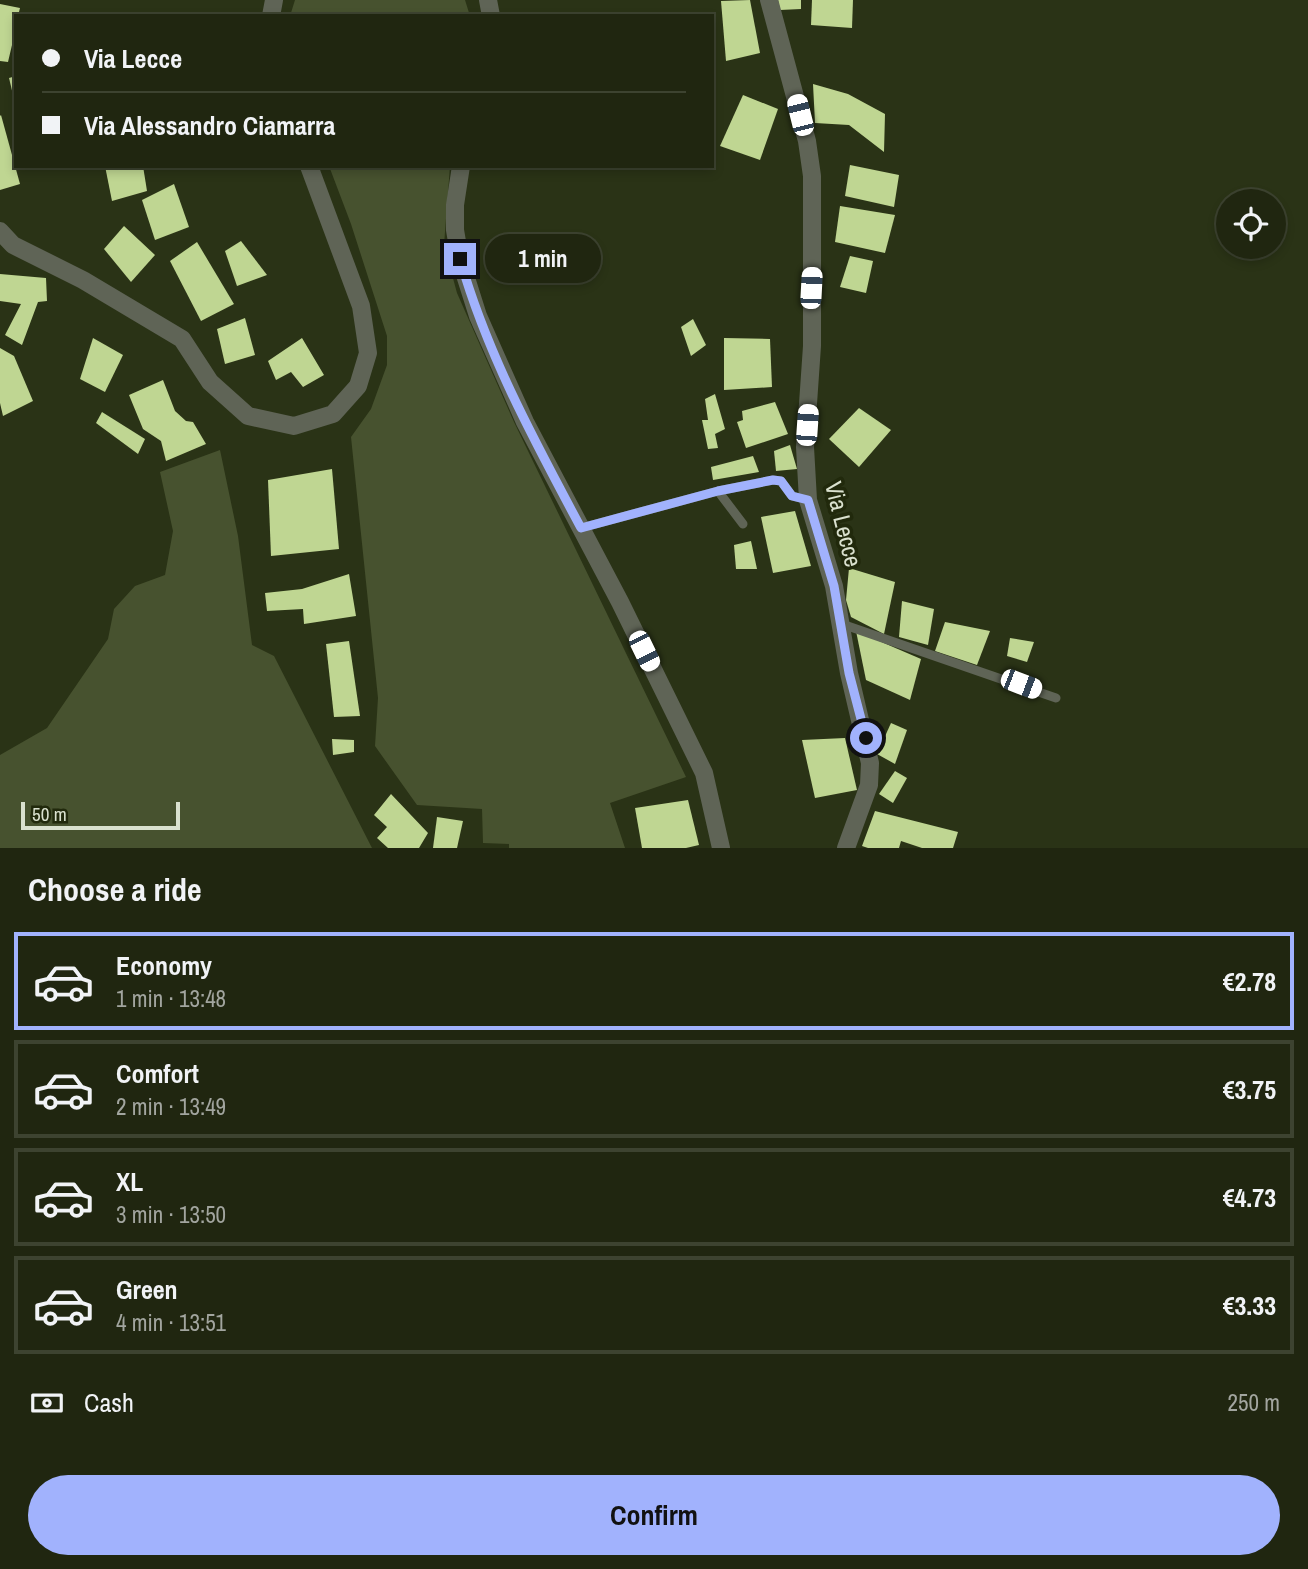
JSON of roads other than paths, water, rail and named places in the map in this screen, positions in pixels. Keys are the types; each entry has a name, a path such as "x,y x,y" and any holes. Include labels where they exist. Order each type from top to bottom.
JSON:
{"street":[{"name":"Via Lecce","path":"769,0 807,141 812,176 812,346 805,447 808,500 834,586 839,623 870,763 869,785 846,848"},
{"path":"0,230 13,244 83,279 182,338 211,382 248,416 294,426 333,414 358,386 368,353 361,306 310,168"},
{"path":"461,168 455,205 455,230 478,316 525,422 704,773 722,848"}],"lane":[{"path":"581,528 718,491 773,480 781,481 792,496 808,500"},
{"path":"718,491 743,524"},
{"path":"839,623 1056,698"}]}
